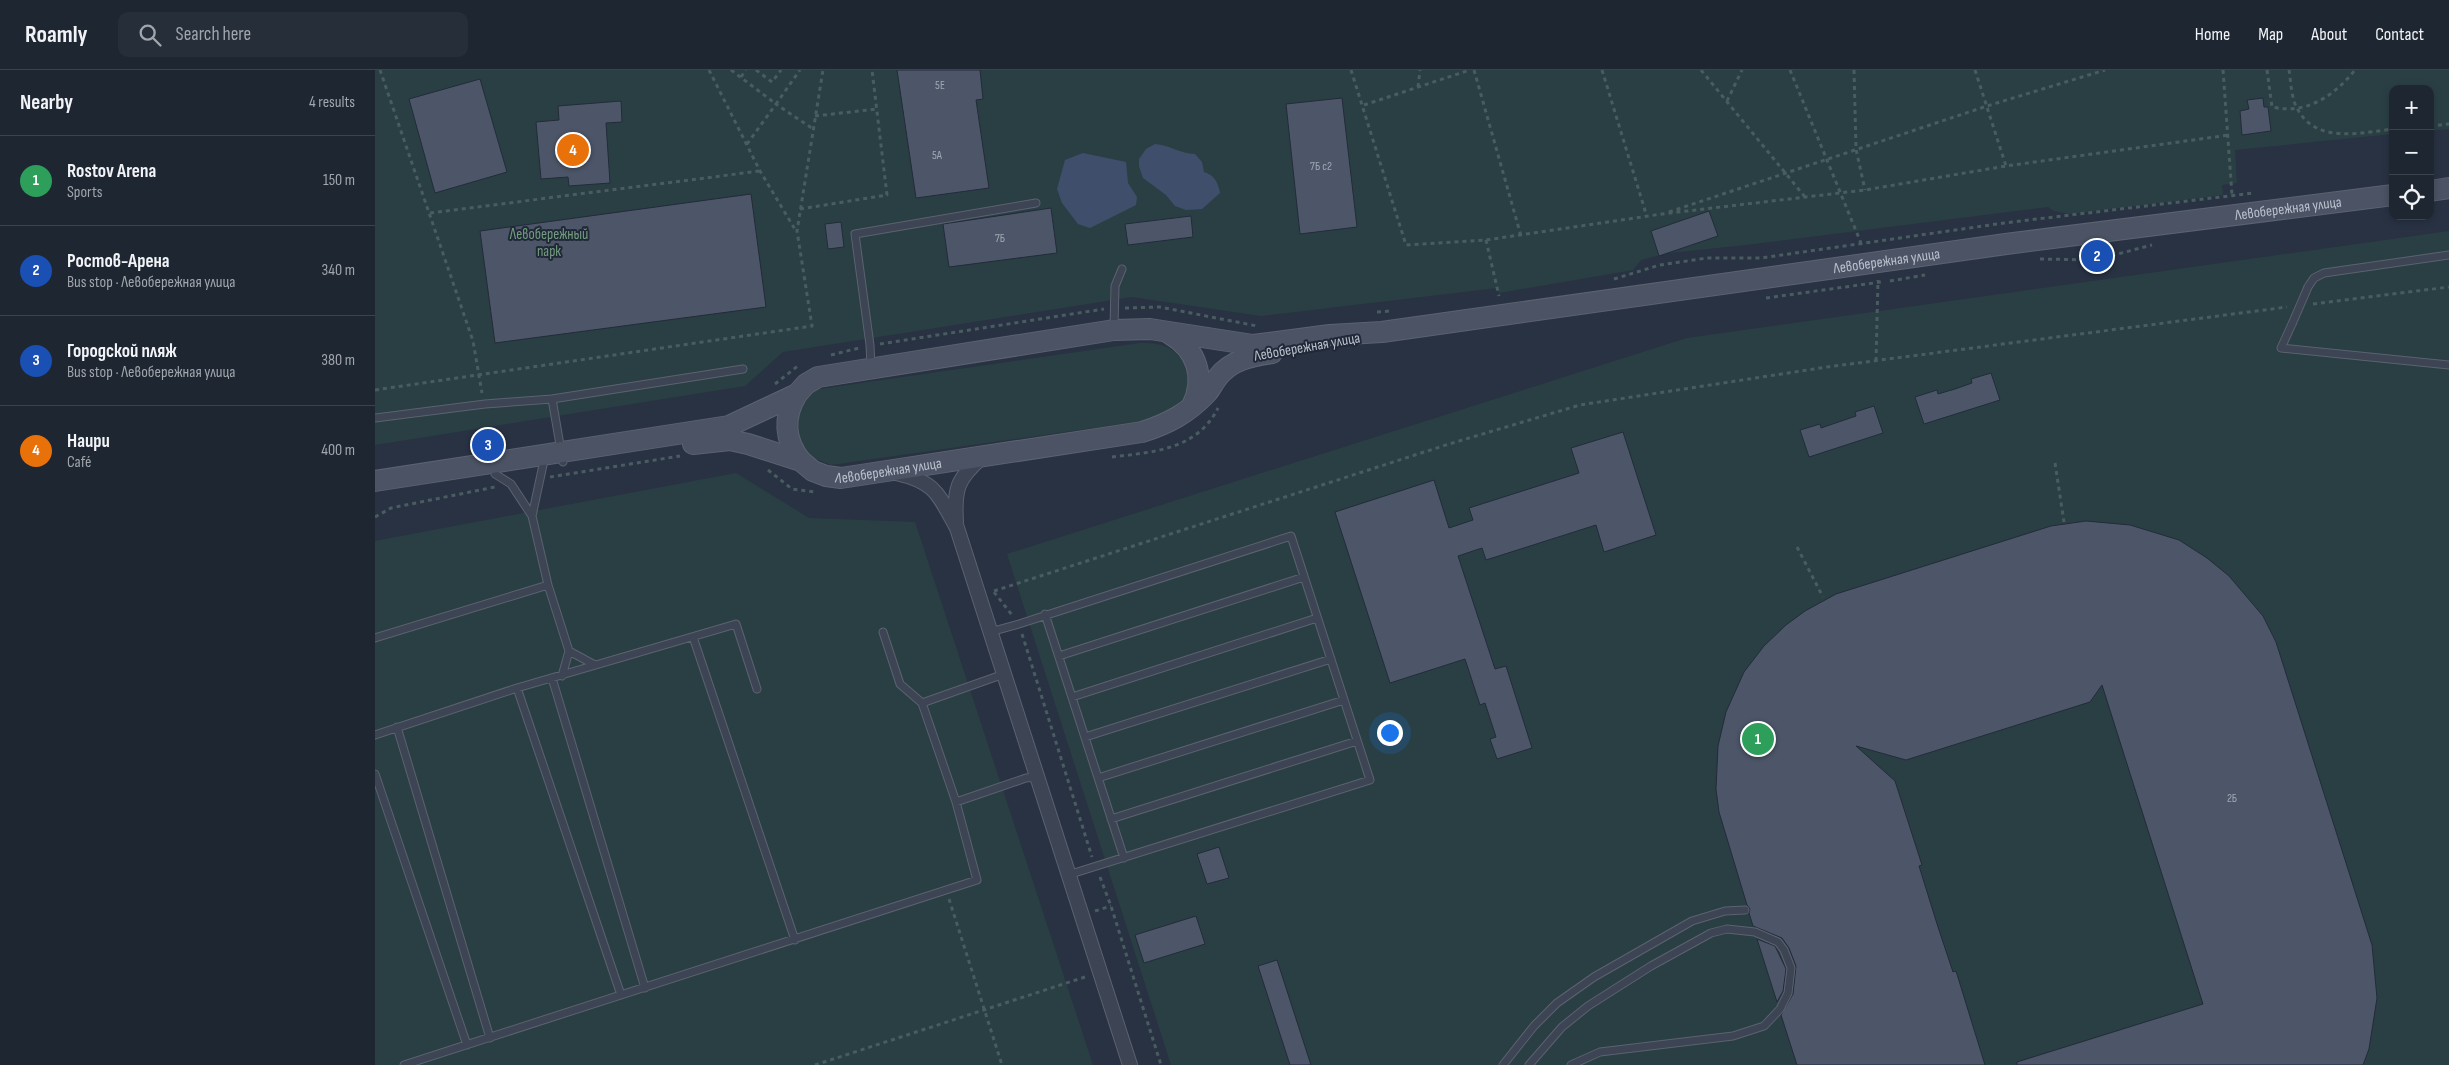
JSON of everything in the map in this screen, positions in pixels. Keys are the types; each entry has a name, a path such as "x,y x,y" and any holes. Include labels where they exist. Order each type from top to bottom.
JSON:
{"main road":[{"path":"2434,190 2449,188"},
{"name":"Левобережная улица","path":"375,494 503,479 542,472 563,456 729,426 797,394 806,384 818,377 871,367 1114,330 1150,329 1169,334 1253,345 1330,335 1382,332 2006,244 2389,196"},
{"name":"Левобережная улица","path":"375,481 563,456 730,440 801,461 813,471 826,476 841,478 983,457 1142,432 1166,425 1208,392 1219,376 1233,364 1251,356 1333,344 1382,332"},
{"path":"1169,334 1189,348 1197,365 1200,383 1192,406"},
{"path":"797,394 788,413 787,423 790,444 801,461"}],"street":[{"path":"957,528 955,495 965,474 983,457"},
{"path":"888,471 927,483 939,494 957,528 1130,1065"}],"lane":[{"path":"871,367 871,345 855,234 1036,203"},
{"path":"2449,255 2324,273 2313,278 2281,348 2449,365"},
{"path":"1114,330 1115,286 1122,269"},
{"path":"375,418 485,404 553,399 743,369"},
{"path":"553,399 563,456"},
{"path":"532,516 542,472"},
{"path":"503,479 532,516 548,585 569,651 561,676"},
{"path":"990,632 1291,536 1305,577 1370,780 1068,874"},
{"path":"1059,656 1305,577"},
{"path":"375,638 548,585"},
{"path":"1045,614 1124,858"},
{"path":"1072,697 1317,618"},
{"path":"375,735 517,688 736,624 757,688"},
{"path":"404,1065 947,892 977,880 956,802 922,703 900,684 883,632"},
{"path":"693,637 795,940"},
{"path":"569,651 595,665"},
{"path":"1085,737 1331,659"},
{"path":"922,703 1004,674"},
{"path":"552,678 645,988"},
{"path":"517,688 621,995"},
{"path":"1098,778 1344,700"},
{"path":"397,727 490,1038"},
{"path":"1111,819 1357,741"},
{"path":"375,774 467,1045"},
{"path":"956,802 1026,778 1038,776"},
{"path":"1503,1065 1557,1002 1594,977 1692,921 1725,911 1745,910"},
{"path":"1529,1065 1562,1027 1601,998 1711,933 1727,929 1755,932 1778,942 1784,950 1791,968 1788,992 1774,1017 1764,1026 1733,1036 1617,1048 1600,1052 1571,1065"}],"path":[{"path":"380,70 473,341 485,404"},
{"path":"709,70 760,171 797,231"},
{"path":"731,70 813,129"},
{"path":"741,77 746,70"},
{"path":"756,70 772,82 781,70"},
{"path":"746,144 799,70"},
{"path":"375,390 812,326 797,231 823,70"},
{"path":"800,208 887,195 872,70"},
{"path":"1351,70 1364,105 1406,246 1521,236 1662,214 1865,190 2006,166 2229,135"},
{"path":"1418,87 1420,70"},
{"path":"1364,105 1470,70"},
{"path":"1474,70 1521,236"},
{"path":"1602,70 1647,217"},
{"path":"1701,70 1806,197"},
{"path":"1727,101 1742,70"},
{"path":"1790,70 1825,160 1879,282 1876,361"},
{"path":"1854,70 1856,149 1865,190"},
{"path":"1975,70 2006,166"},
{"path":"1662,214 1987,106 2105,70"},
{"path":"2223,70 2232,195"},
{"path":"2267,70 2272,107 2284,110 2317,104 2341,88 2355,70"},
{"path":"2289,70 2296,108 2308,123 2319,130 2354,133 2389,129"},
{"path":"815,116 877,109"},
{"path":"2434,126 2449,124"},
{"path":"430,213 760,171"},
{"path":"1608,282 1660,265 1707,258 1761,258 1861,243 2261,192"},
{"path":"1486,240 1499,296"},
{"path":"2035,259 2095,260 2157,244"},
{"path":"1757,299 1932,274"},
{"path":"2311,304 2449,287"},
{"path":"1489,297 1508,295"},
{"path":"826,356 871,345 1113,308 1160,307 1265,328"},
{"path":"994,591 1439,447 1579,404 1876,361 2291,307"},
{"path":"1373,313 1393,310"},
{"path":"771,387 800,364"},
{"path":"1104,458 1163,451 1192,440 1212,421 1220,405"},
{"path":"542,472 682,456"},
{"path":"2055,463 2064,522"},
{"path":"767,469 792,489 817,492"},
{"path":"375,516 391,508 503,479"},
{"path":"1797,547 1823,597"},
{"path":"990,583 1019,624 1161,1065"},
{"path":"947,892 1002,1065"},
{"path":"815,1065 1100,973"}],"green space":[{"name":"Левобережный парк","path":"375,70 2449,70 2449,129 2434,131 2434,85 2389,85 2389,134 2235,150 2237,183 2222,185 2223,195 2070,214 2054,211 2048,207 1669,253 1641,260 1633,270 1499,293 1497,288 1261,316 1132,297 783,352 745,386 375,445"},
{"path":"2449,231 2449,1065 1171,1065 1007,554 1687,338"},
{"path":"1140,343 1158,344 1171,349 1181,359 1191,374 1188,397 1171,417 831,465 811,457 796,440 797,406 813,390"},
{"path":"736,473 809,518 915,522 1093,1065 375,1065 375,541"}],"water":[{"path":"1155,144 1195,154 1202,162 1204,172 1215,180 1220,193 1202,209 1186,210 1175,206 1166,195 1143,178 1139,166 1139,159 1146,149"},
{"path":"1083,153 1126,162 1128,183 1137,197 1136,205 1090,228 1078,224 1062,203 1057,189 1065,160"}],"building":[{"path":"897,70 980,70 983,99 976,100 989,188 916,198"},
{"path":"480,79 507,172 435,193 409,99"},
{"path":"1342,98 1357,227 1300,234 1286,104"},
{"path":"2263,98 2264,107 2268,107 2271,131 2242,135 2240,111 2249,109 2247,100"},
{"path":"621,101 622,122 606,123 610,183 569,186 568,177 541,179 536,122 559,120 558,106"},
{"path":"751,194 766,307 495,343 480,231"},
{"path":"1051,208 1057,253 949,267 943,224"},
{"path":"1709,211 1718,236 1659,256 1651,231"},
{"path":"1191,216 1193,237 1128,245 1125,224"},
{"path":"841,222 844,247 828,249 825,224"},
{"path":"1991,373 2000,400 1924,424 1915,397 1937,390 1938,394 1955,389 1972,383 1971,379"},
{"path":"1874,406 1883,433 1809,457 1800,430 1820,424 1821,428 1856,416 1855,412"},
{"path":"1623,432 1656,535 1604,552 1596,525 1486,560 1482,548 1458,556 1495,669 1506,666 1532,748 1497,759 1490,739 1496,737 1485,703 1480,705 1465,659 1390,683 1335,512 1434,480 1449,528 1473,520 1469,508 1579,473 1571,448"},
{"path":"2086,521 2130,525 2179,540 2207,558 2229,576 2263,616 2276,642 2372,945 2377,998 2369,1049 2363,1065 2017,1065 2017,1062 2203,1004 2102,685 2090,702 1906,760 1856,746 1895,781 1922,865 1919,866 1938,927 1953,972 1956,971 1985,1065 1797,1065 1781,1015 1793,994 1796,966 1789,948 1782,938 1753,926 1749,913 1750,909 1747,905 1719,812 1716,789 1718,746 1726,712 1744,672 1764,646 1786,625 1805,611 1836,594 2051,526"},
{"path":"1219,847 1229,878 1207,884 1197,854"},
{"path":"1196,916 1205,944 1144,963 1135,935"},
{"path":"1757,939 1775,946 1786,969 1783,991 1777,1002"},
{"path":"1277,960 1311,1065 1290,1065 1258,966"}],"place":[{"name":"Наири","path":"573,150"},
{"name":"Ростов-Арена","path":"2097,256"},
{"name":"Городской пляж","path":"488,445"},
{"name":"Rostov Arena","path":"1758,739"}]}
